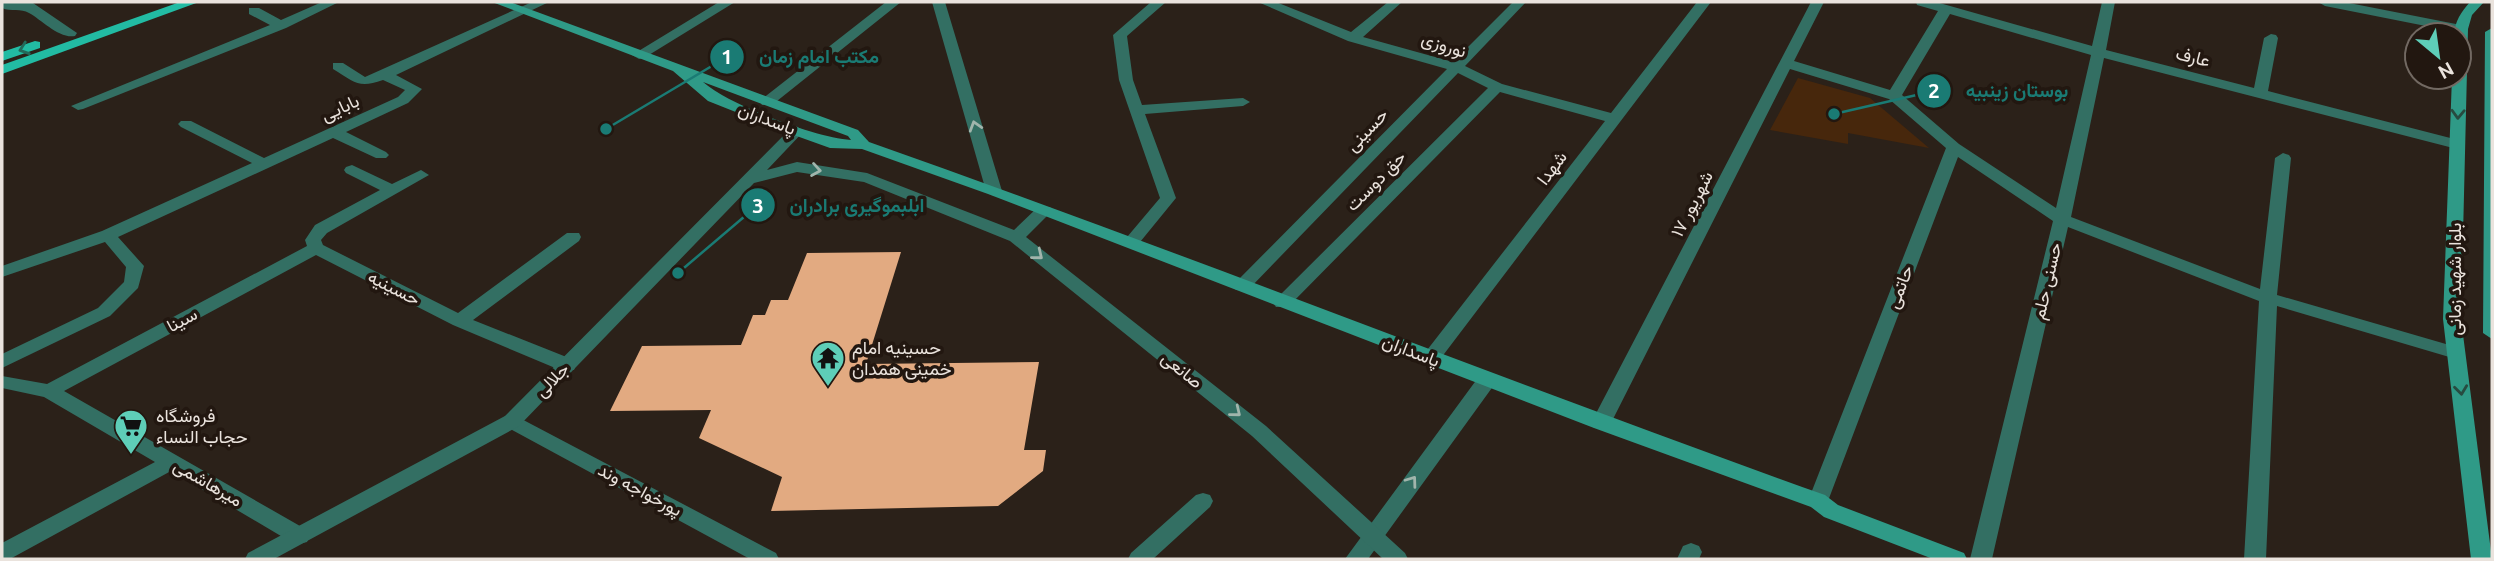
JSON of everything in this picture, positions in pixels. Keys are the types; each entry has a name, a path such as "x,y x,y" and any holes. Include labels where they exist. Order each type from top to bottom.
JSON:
{"main road":[{"path":"2,57 158,2"},
{"path":"2,70 192,2"},
{"name":"پاسداران","path":"499,2 679,71 728,85 766,102 853,133 864,145"},
{"name":"بلوار شهید زمانی","path":"2464,21 2466,14 2477,2"},
{"name":"بلوار شهید زمانی","path":"2492,32 2492,333"},
{"name":"پاسداران","path":"679,71 713,98 796,131 830,143 864,145 994,191 1282,303 1818,501 1831,511 1956,559"},
{"name":"بلوار شهید زمانی","path":"2459,91 2452,319 2483,559"}],"street":[{"path":"78,106 332,2"},
{"path":"338,66 364,82 542,2"},
{"path":"639,55 727,2"},
{"path":"766,102 894,2"},
{"path":"938,2 994,191"},
{"path":"1130,243 1168,198 1126,80 1120,35 1159,2"},
{"path":"1353,38 1396,2"},
{"name":"حسینی","path":"1242,286 1520,2"},
{"name":"شهدا","path":"1431,358 1704,2"},
{"name":"۱۷ شهریور","path":"1601,423 1817,2"},
{"name":"عارف","path":"1922,2 2097,52 2457,144"},
{"name":"حسنی حلم","path":"1981,559 2062,219 2109,2"},
{"path":"2325,2 2379,7 2431,21"},
{"name":"نوروزی","path":"1272,3 1353,38 1456,67 1497,87 1614,119"},
{"path":"4,6 28,6 70,33"},
{"path":"1894,96 1946,9"},
{"path":"254,11 281,25"},
{"path":"2260,94 2271,38"},
{"path":"1785,63 1894,96 1954,147 2062,219 2268,298 2456,353"},
{"name":"بابایی","path":"2,272 108,235 403,100 415,89 384,75"},
{"name":"حق دوست","path":"1282,303 1497,87"},
{"path":"1138,110 1244,102"},
{"path":"187,124 265,164"},
{"name":"جلالی","path":"256,559 512,421 796,131"},
{"path":"334,132 381,155 352,170 392,190"},
{"name":"حاتمی","path":"1818,501 1954,147"},
{"path":"2255,559 2268,298 2283,158"},
{"name":"صانعی","path":"750,179 797,167 867,178 1016,237 1259,431 1397,559"},
{"path":"316,248 313,240 321,229 421,174"},
{"path":"1016,237 1044,210"},
{"path":"2,362 104,313 132,284 135,267 108,235"},
{"path":"459,321 573,237"},
{"name":"حسینیه","path":"316,248 459,321 567,365"},
{"name":"سینا","path":"49,391 316,248"},
{"path":"1356,559 1487,380"},
{"name":"میرهاشمی","path":"2,382 49,391 299,536"},
{"name":"پورخواجه وند","path":"512,421 768,559"},
{"path":"2,553 171,462"},
{"path":"1139,559 1203,501"}],"shaded area":[{"path":"1798,78 1870,98 1929,148 1848,133 1848,144 1770,130"}],"building":[{"name":"حسینیه امام خمینی همدان","path":"901,252 866,364 1039,362 1024,450 1046,450 1043,471 998,506 771,511 782,477 699,438 711,410 610,411 642,346 741,345 753,315 765,315 771,300 788,300 807,253"}],"place":[{"name":"بوستان زینبیه","path":"1834,114"},
{"name":"مکتب امام زمان","path":"606,129"},
{"name":"ابلبموگیری برادران","path":"678,273"},
{"name":"حسینیه امام خمینی همدان","path":"828,388"},
{"name":"فروشگاه حجاب النساء","path":"131,456"}]}
